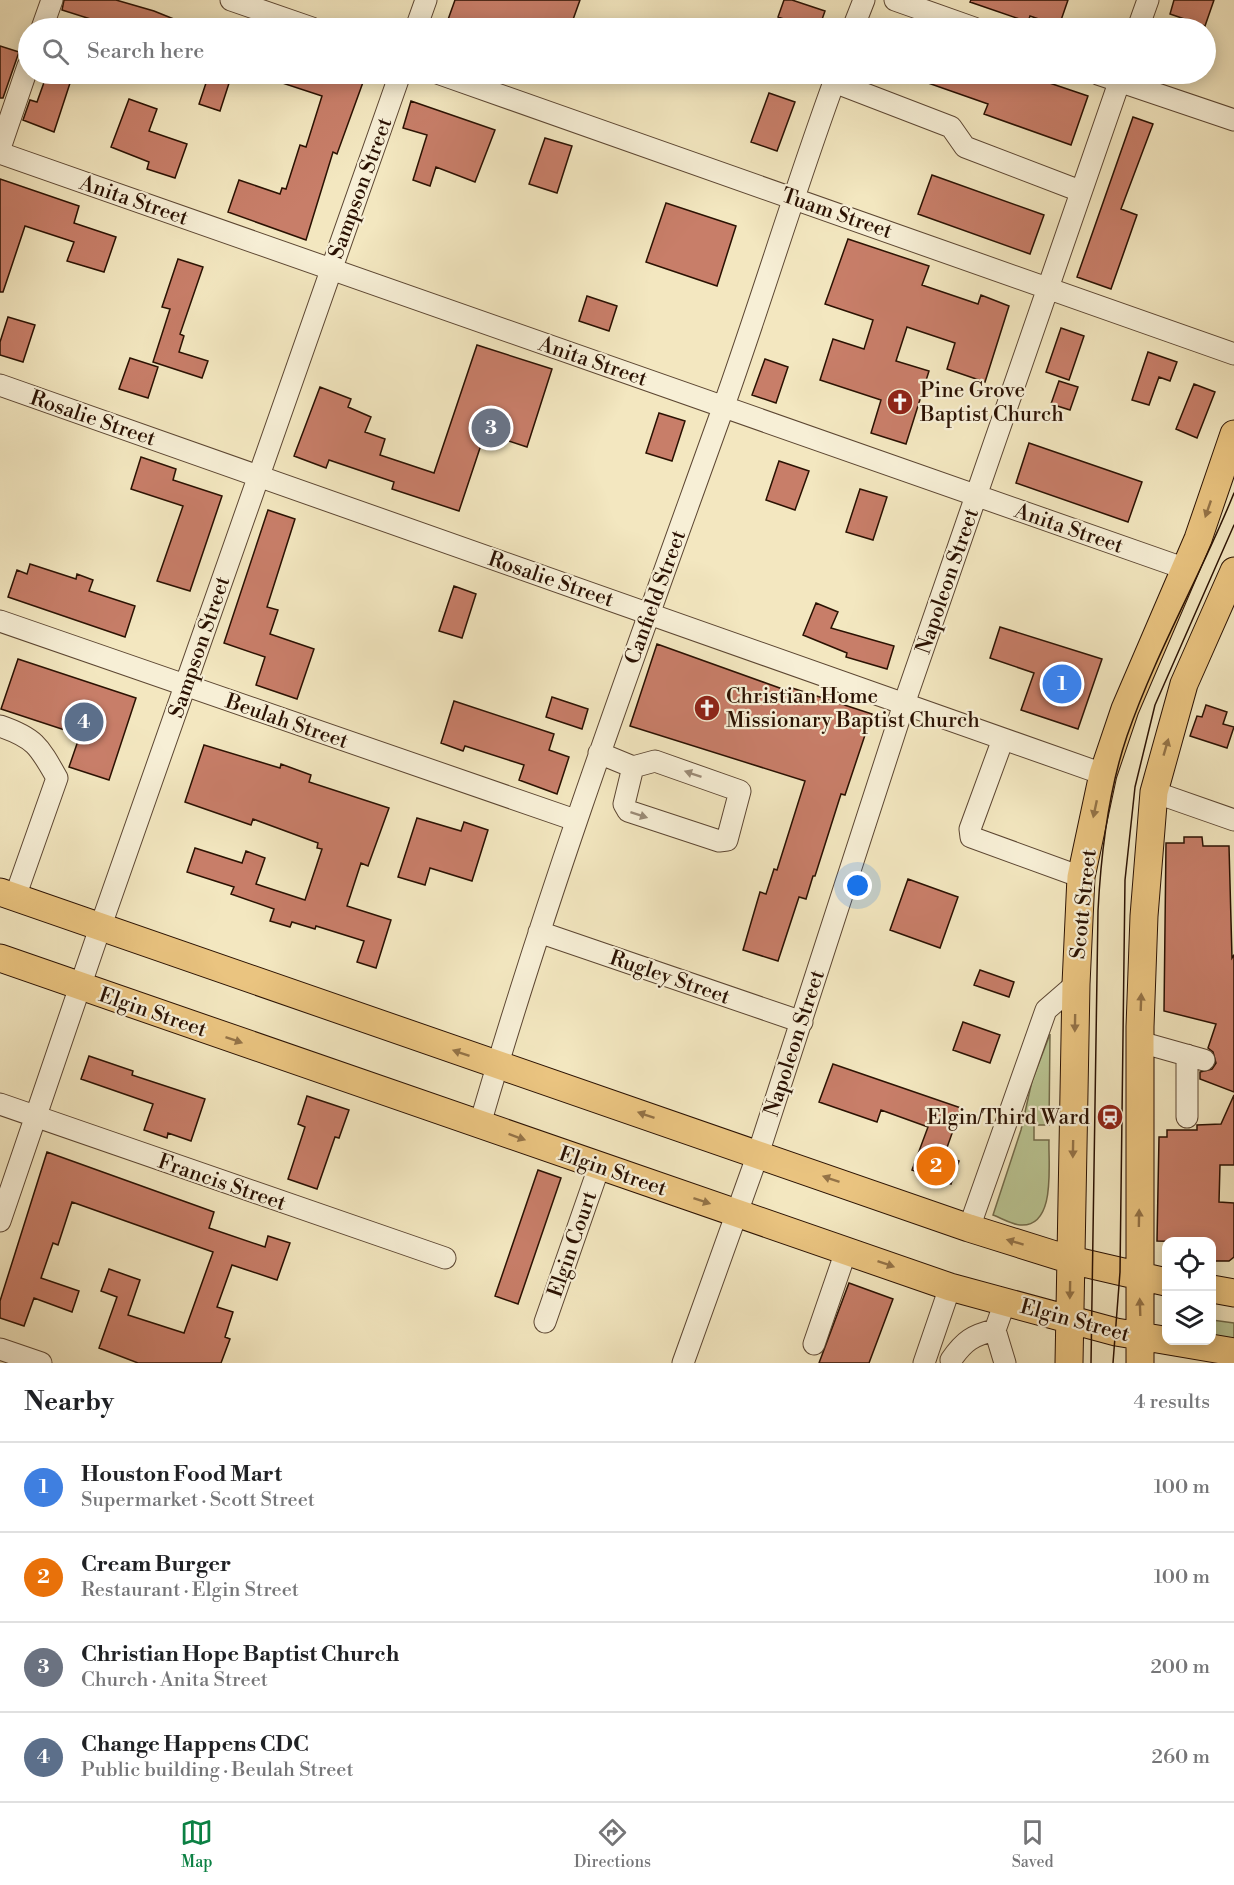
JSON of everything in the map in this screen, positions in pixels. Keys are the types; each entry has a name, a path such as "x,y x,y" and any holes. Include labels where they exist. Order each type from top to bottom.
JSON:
{"main road":[{"name":"Scott Street","path":"1069,1363 1076,984 1081,877 1103,774 1125,708 1186,569 1234,434"},
{"path":"1140,1350 1140,1042 1144,916 1154,792 1184,684 1232,581"},
{"path":"8,895 969,1228 1071,1260 1162,1281"},
{"name":"Elgin Street","path":"0,958 950,1287 1070,1320 1140,1350 1234,1352"},
{"path":"1216,1290 1234,1293"}],"street":[{"path":"46,18 52,0"},
{"path":"231,0 283,18"},
{"path":"420,18 426,0"},
{"path":"857,18 864,0"},
{"path":"895,0 946,18"},
{"path":"1142,18 1148,0"},
{"path":"0,148 22,84"},
{"name":"Sampson Street","path":"0,1221 100,928 396,84"},
{"name":"Tuam Street","path":"468,84 1234,354"},
{"name":"Canfield Street","path":"480,1124 575,820 723,407 792,198 833,84"},
{"path":"850,84 951,126 965,147 1080,190"},
{"name":"Napoleon Street","path":"683,1363 758,1154 904,704 977,496 1046,287 1118,84"},
{"path":"1139,84 1234,120"},
{"name":"Anita Street","path":"0,153 1186,569"},
{"name":"Rosalie Street","path":"0,385 1103,774"},
{"name":"Beulah Street","path":"2,626 186,686 575,820"},
{"path":"0,726 25,735 42,752 57,778 8,895"},
{"path":"1003,739 970,829 971,837 1081,877"},
{"path":"599,753 633,766 656,761 741,791 727,840 719,841 628,811 624,804 633,766"},
{"path":"1154,792 1234,820"},
{"name":"Rugley Street","path":"539,932 802,1022"},
{"path":"969,1228 1046,1010 1076,984"},
{"path":"1140,1042 1196,1058 1187,1117"},
{"name":"Francis Street","path":"0,1104 445,1258"},
{"name":"Elgin Court","path":"545,1322 599,1167"},
{"path":"814,1344 846,1251"},
{"path":"950,1287 926,1357 951,1362 962,1344 974,1335 995,1330"},
{"path":"1005,1302 995,1330 1005,1363"},
{"path":"0,1349 41,1363"}],"green space":[{"path":"1050,1034 1049,1125 1034,1125 1034,1140 1049,1140 1048,1192 1040,1216 1032,1223 1020,1225 993,1215 1021,1130 1032,1081"},
{"path":"1216,1321 1234,1323 1234,1339 1216,1337"}],"building":[{"path":"64,0 116,0 171,18 87,18 62,10"},
{"path":"455,0 580,0 574,18 449,18"},
{"path":"784,0 792,0 825,11 823,18 778,17"},
{"path":"971,0 1068,0 1062,18 1030,16 1029,18 1016,18 970,2"},
{"path":"1174,0 1214,0 1208,18 1182,18 1170,14"},
{"path":"0,46 18,52 18,55 3,98 0,98"},
{"path":"43,84 70,84 54,132 23,120 30,100 37,102"},
{"path":"206,84 229,84 220,111 199,104"},
{"path":"285,84 362,84 337,154 333,152 306,240 228,212 239,180 280,194 282,188 286,189 300,145 306,147 322,96"},
{"path":"931,84 1053,84 1088,96 1071,145 984,114 988,104"},
{"path":"769,93 795,102 777,151 751,142"},
{"path":"129,99 157,109 149,131 187,144 175,178 147,169 149,162 111,147"},
{"path":"411,101 495,130 475,182 436,167 430,186 413,180 427,135 403,128"},
{"path":"1133,117 1153,124 1121,209 1137,215 1111,289 1077,277"},
{"path":"545,138 572,146 557,193 529,184"},
{"path":"932,175 1044,215 1030,254 918,214"},
{"path":"0,179 79,206 74,223 116,237 104,272 67,261 74,242 25,226 3,292 0,292"},
{"path":"666,203 736,226 717,286 646,262"},
{"path":"848,239 929,266 922,285 978,304 981,295 1009,306 985,382 947,369 955,343 907,327 896,361 929,371 906,444 871,433 881,400 820,380 833,339 864,349 873,320 825,304"},
{"path":"178,259 203,267 180,334 184,336 179,352 208,361 202,378 153,362 170,309 162,307"},
{"path":"587,296 617,306 609,331 579,321"},
{"path":"8,317 35,325 23,362 0,355 0,342"},
{"path":"1061,328 1084,336 1069,380 1046,372"},
{"path":"477,345 552,369 527,447 485,433 459,511 392,489 394,482 329,460 326,468 294,456 320,387 351,399 348,407 371,417 365,432 385,439 380,455 434,473"},
{"path":"1148,352 1177,362 1170,381 1159,377 1149,405 1132,400"},
{"path":"130,358 158,367 148,398 119,389"},
{"path":"765,359 788,367 776,403 752,395"},
{"path":"1059,381 1078,387 1070,410 1051,404"},
{"path":"1194,384 1215,392 1197,438 1176,429"},
{"path":"659,413 685,421 672,461 646,453"},
{"path":"1029,443 1142,482 1128,522 1016,483"},
{"path":"141,457 176,469 173,480 222,496 190,591 157,581 183,506 131,489"},
{"path":"779,461 809,471 795,510 766,500"},
{"path":"860,489 887,497 873,540 846,532"},
{"path":"268,510 295,519 267,607 278,610 270,634 314,649 297,699 256,685 265,657 224,643"},
{"path":"30,564 76,579 77,574 93,580 89,591 135,606 125,637 8,597 17,570 27,574"},
{"path":"454,586 476,594 462,638 439,631"},
{"path":"816,603 838,612 831,628 894,646 887,669 846,657 847,653 803,635"},
{"path":"1000,627 1102,659 1078,729 1021,710 1034,673 990,658"},
{"path":"657,644 788,691 789,687 872,714 845,795 841,794 815,876 813,876 806,899 799,897 778,961 743,950 760,892 766,894 774,869 777,870 805,781 630,726"},
{"path":"18,659 136,698 109,780 69,767 80,735 1,709"},
{"path":"552,697 588,709 582,729 546,717"},
{"path":"454,701 554,734 549,750 569,757 557,794 519,780 524,765 465,746 463,751 441,743"},
{"path":"1206,705 1227,712 1223,724 1234,727 1227,748 1190,736 1197,716 1202,717"},
{"path":"204,745 280,768 281,764 311,775 309,782 389,808 368,866 361,863 347,906 391,920 376,968 357,962 364,941 316,926 315,929 292,922 290,927 270,921 274,909 231,894 234,887 187,872 195,848 242,863 246,851 265,858 256,884 305,900 322,849 317,848 318,843 253,819 251,825 185,802"},
{"path":"417,818 461,831 464,822 488,830 472,881 430,868 425,885 398,877"},
{"path":"1184,837 1202,837 1203,846 1229,846 1232,958 1234,955 1234,1092 1200,1079 1200,1072 1212,1069 1216,1063 1213,1052 1208,1048 1216,1024 1164,1011 1166,843 1184,843"},
{"path":"908,879 958,897 940,948 890,930"},
{"path":"980,970 1014,982 1009,997 974,985"},
{"path":"963,1022 1000,1035 990,1063 953,1050"},
{"path":"89,1056 133,1071 132,1075 205,1099 191,1141 168,1133 167,1138 144,1130 153,1104 81,1079"},
{"path":"833,1064 961,1108 944,1156 959,1161 951,1184 912,1170 928,1127 881,1110 877,1122 819,1102"},
{"path":"1234,1095 1234,1165 1220,1165 1219,1202 1234,1203 1234,1257 1229,1261 1216,1261 1216,1237 1162,1237 1162,1241 1157,1241 1159,1137 1167,1137 1167,1130 1197,1130 1197,1125 1221,1124"},
{"path":"307,1096 349,1110 339,1138 335,1137 317,1189 288,1179 305,1127 298,1124"},
{"path":"47,1152 214,1212 209,1228 265,1247 268,1236 290,1243 277,1280 232,1265 217,1307 233,1312 225,1337 230,1339 221,1363 138,1363 99,1348 117,1297 101,1291 109,1269 140,1280 128,1315 184,1333 213,1252 72,1202 58,1245 53,1243 41,1278 79,1291 72,1312 34,1298 24,1326 0,1318 0,1301"},
{"path":"538,1170 561,1178 518,1304 495,1296"},
{"path":"849,1283 893,1299 869,1363 819,1363"}],"tram line":[{"path":"1091,1363 1098,911 1106,822 1120,757 1151,674 1234,493"},
{"path":"1113,1363 1120,1272 1125,880 1135,787 1155,705 1234,525"}],"place":[{"name":"Pine Grove Baptist Church","path":"900,402"},
{"name":"Christian Hope Baptist Church","path":"491,428"},
{"name":"Houston Food Mart","path":"1062,684"},
{"name":"Christian Home Missionary Baptist Church","path":"707,708"},
{"name":"Change Happens CDC","path":"84,722"},
{"name":"Elgin/Third Ward","path":"1110,1117"},
{"name":"Cream Burger","path":"936,1166"}]}
